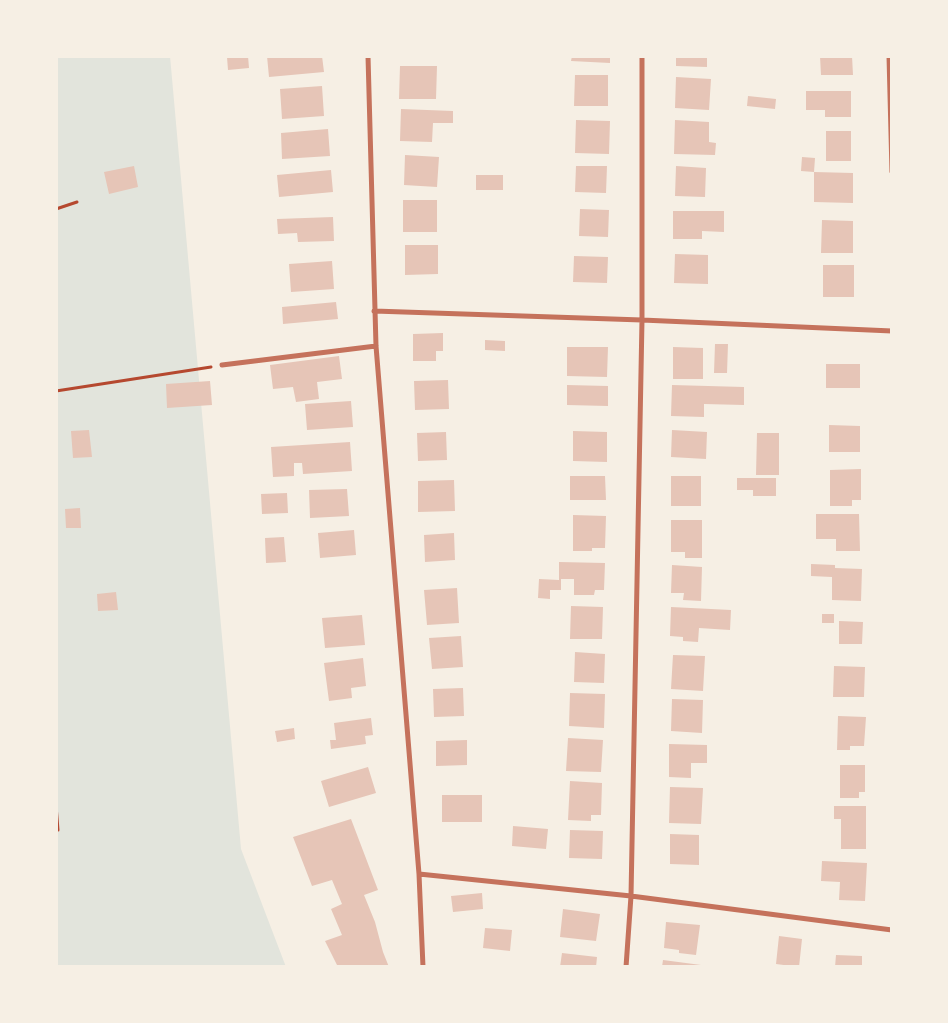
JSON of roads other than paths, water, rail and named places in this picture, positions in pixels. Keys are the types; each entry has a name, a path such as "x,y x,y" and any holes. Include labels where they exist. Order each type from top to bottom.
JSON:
{"street":[{"path":"368,56 376,346 418,874 423,967"},
{"path":"626,967 631,896 642,320 642,56"},
{"path":"889,56 892,172"},
{"path":"374,311 892,331"},
{"path":"222,365 376,346"},
{"path":"418,874 631,896 892,930"}]}
